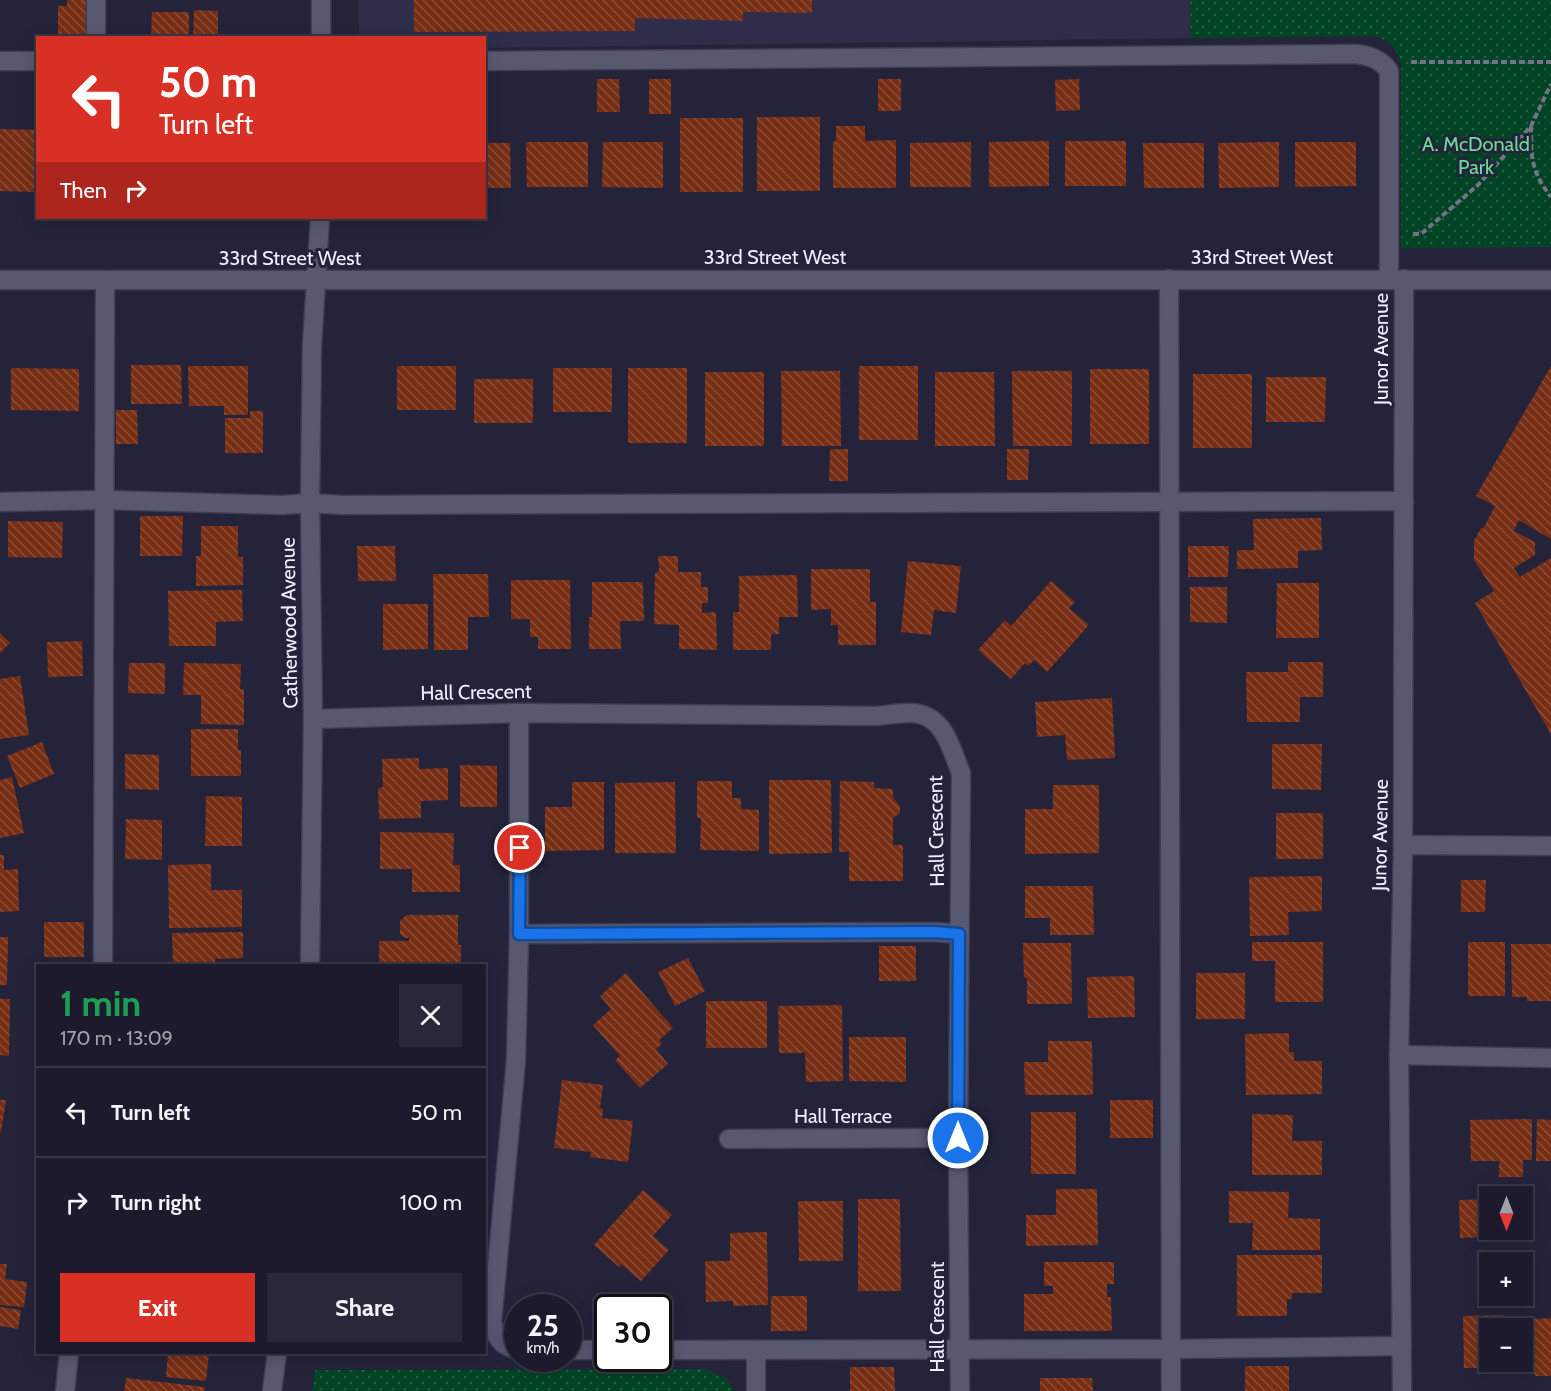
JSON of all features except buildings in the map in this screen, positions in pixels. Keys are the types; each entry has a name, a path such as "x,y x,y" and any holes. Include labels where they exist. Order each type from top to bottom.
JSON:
{"street":[{"path":"96,0 96,36"},
{"path":"321,0 321,36"},
{"path":"486,61 1356,54 1370,56 1382,62"},
{"path":"0,61 36,61"},
{"name":"Junor Avenue","path":"1382,62 1389,71 1390,235 1396,279 1404,501 1403,845 1399,1055 1402,1391"},
{"name":"Catherwood Avenue","path":"310,964 313,719 310,503 312,345 320,219"},
{"path":"1169,279 1171,1391"},
{"name":"33rd Street West","path":"0,280 1551,280"},
{"path":"103,964 105,280"},
{"path":"0,502 105,501 282,506 310,503 378,505 1404,501"},
{"path":"504,1345 499,1341 492,1322 514,1099 519,934 519,713"},
{"name":"Hall Crescent","path":"313,719 519,713 876,716 919,714 938,724 961,772 958,1138 960,1391"},
{"path":"1403,845 1551,846"},
{"path":"519,934 934,932 959,934"},
{"path":"1399,1055 1551,1058"},
{"name":"Hall Terrace","path":"729,1139 958,1138"},
{"path":"672,1350 1402,1346"},
{"path":"756,1351 756,1391"},
{"path":"65,1391 69,1354"},
{"path":"272,1391 277,1354"}],"path":[{"path":"1382,62 1551,62"},
{"path":"1390,235 1421,234 1478,185 1530,126 1551,84"},
{"path":"1530,126 1530,153 1538,181 1551,197"}],"shaded area":[{"path":"359,0 1190,0 1191,38 486,48 486,36 359,36"}],"green space":[{"name":"A. McDonald Park","path":"1190,0 1551,0 1551,247 1401,248 1401,64 1392,46 1385,40 1374,36 1191,38"},
{"path":"582,1369 594,1369 594,1372 672,1372 672,1369 705,1369 727,1379 734,1391 312,1391 315,1370 504,1370 504,1372 582,1372"}],"route":[{"path":"520,848 519,934 934,932 959,934 958,1138"}]}
